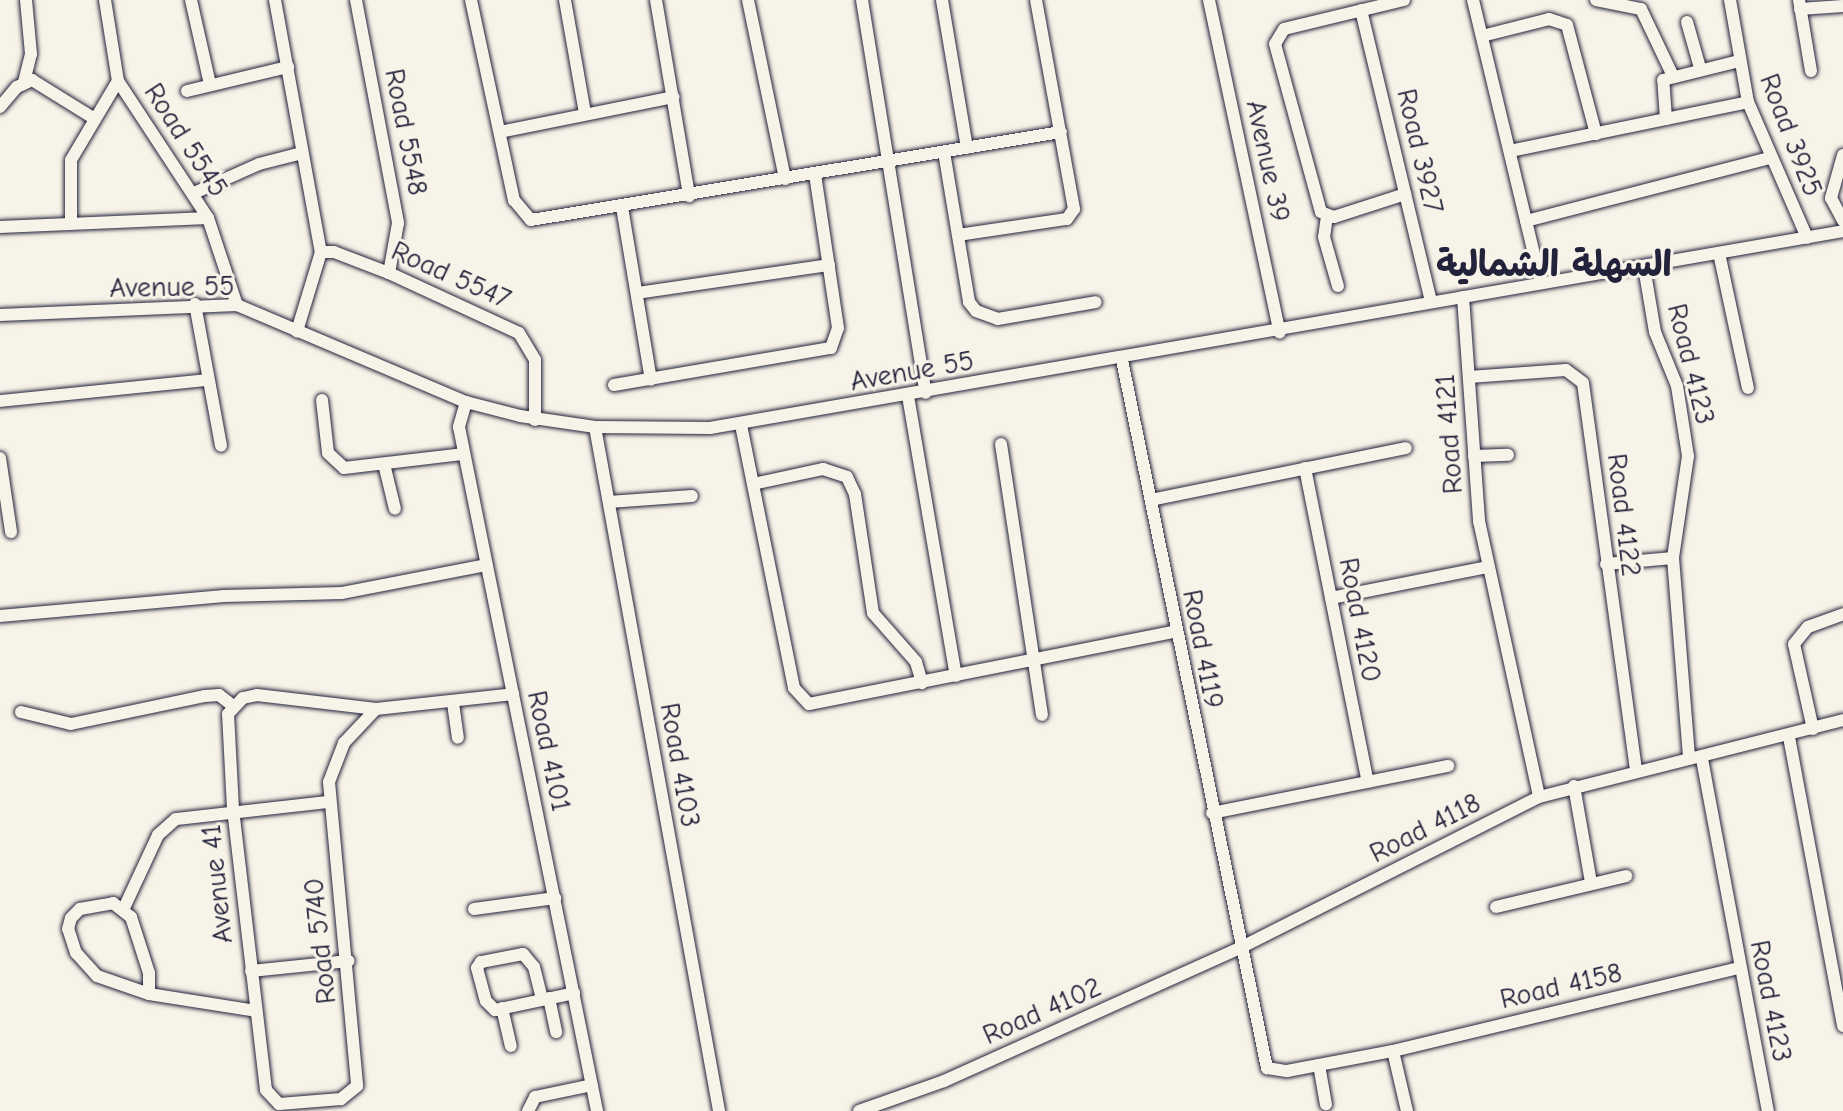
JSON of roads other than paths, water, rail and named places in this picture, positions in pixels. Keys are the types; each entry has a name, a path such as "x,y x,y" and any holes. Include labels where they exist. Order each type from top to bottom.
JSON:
{"street":[{"path":"0,107 24,82 31,54 26,0"},
{"name":"Road 5545","path":"105,0 118,81 208,218 237,305"},
{"path":"191,0 210,84"},
{"path":"275,0 321,252 308,297 292,328"},
{"name":"Road 5548","path":"356,0 398,223 389,273"},
{"path":"471,0 514,200 526,218 544,220 1061,132"},
{"path":"565,0 585,113"},
{"path":"656,0 689,196"},
{"path":"748,0 785,179"},
{"path":"862,0 926,393"},
{"path":"942,0 967,148"},
{"path":"958,235 1070,216 1075,205 1036,0"},
{"name":"Avenue 39","path":"1209,0 1280,333"},
{"path":"1327,216 1318,206 1275,40 1284,29 1404,0"},
{"path":"1473,0 1541,283"},
{"path":"1596,0 1641,9 1673,76"},
{"name":"Road 3925","path":"1730,0 1748,102 1769,158 1807,238"},
{"path":"1811,71 1800,5 1843,6"},
{"name":"Road 3927","path":"1361,10 1431,302"},
{"path":"1482,36 1549,19 1567,25 1596,134"},
{"path":"1687,22 1700,68"},
{"path":"1666,119 1660,85 1673,76 1739,61"},
{"path":"187,91 288,67"},
{"path":"71,224 68,172 118,81"},
{"path":"24,82 40,82 95,119"},
{"path":"500,132 673,97"},
{"path":"1510,151 1748,102"},
{"path":"944,152 969,302 986,317 1096,302"},
{"path":"194,193 259,164 302,153"},
{"path":"1843,155 1831,198 1843,221"},
{"path":"1526,221 1769,158"},
{"path":"614,385 827,351 838,333 815,174"},
{"path":"1327,216 1405,194"},
{"path":"622,207 651,380"},
{"path":"1327,216 1324,237 1338,286"},
{"path":"0,227 208,218"},
{"name":"Avenue 55","path":"0,315 195,304 237,305 466,402 535,420 595,427 741,425 1280,333 1431,302 1843,231"},
{"name":"Road 5547","path":"321,252 338,253 389,273 519,333 535,360 535,420"},
{"path":"1719,253 1748,388"},
{"path":"637,293 829,265"},
{"name":"Road 4123","path":"1644,267 1655,332 1677,386 1688,456 1673,558 1695,759 1768,1111"},
{"name":"Road 4121","path":"1463,297 1474,456 1487,567 1539,797"},
{"path":"195,304 221,446"},
{"name":"Road 4119","path":"1122,360 1174,632 1242,947"},
{"name":"Road 4122","path":"1469,377 1566,370 1580,378 1636,770"},
{"path":"0,401 207,380"},
{"path":"908,396 956,676"},
{"path":"322,400 328,453 334,463 350,469 464,454"},
{"name":"Road 4101","path":"466,402 459,427 597,1111"},
{"path":"741,425 797,695 817,706 1174,632"},
{"name":"Road 4103","path":"595,427 719,1111"},
{"path":"1001,444 1042,715"},
{"path":"1151,500 1406,448"},
{"path":"1474,456 1508,455"},
{"path":"0,458 11,532"},
{"path":"384,464 395,509"},
{"name":"Road 4120","path":"1305,468 1368,782"},
{"path":"753,484 823,469 847,477 855,494 873,613 916,662 922,683"},
{"path":"609,502 692,496"},
{"path":"1606,564 1673,558"},
{"path":"0,616 224,596 342,593 486,565"},
{"path":"1331,598 1487,567"},
{"path":"1813,729 1794,644 1808,627 1843,614"},
{"path":"21,712 71,724 219,695 233,706 257,695 376,709 453,703 513,694"},
{"path":"453,703 458,738"},
{"name":"Avenue 41","path":"233,706 227,721 233,809 256,1011 272,1101 346,1098 354,1091 358,1076"},
{"path":"149,994 149,973 124,908 158,835 169,823 192,814 328,802 338,754 357,725 376,709"},
{"path":"1636,770 1789,737 1843,720"},
{"path":"1789,737 1843,1026"},
{"path":"1212,813 1448,766"},
{"name":"Road 4118","path":"1242,947 1539,797 1636,770"},
{"path":"1574,786 1591,882"},
{"name":"Road 5740","path":"328,802 348,961 358,1076"},
{"path":"1496,907 1626,876"},
{"path":"474,909 555,898"},
{"path":"124,908 106,903 80,909 71,918 69,935 91,971 149,994 256,1011"},
{"name":"Road 4158","path":"1242,947 1263,1062 1273,1072 1393,1051 1740,968"},
{"name":"Road 4102","path":"859,1111 944,1081 1242,947"},
{"path":"556,1032 545,999 534,967 523,954 481,962 477,968 486,1001 495,1010 502,1008 545,999 574,993"},
{"path":"251,971 348,961"},
{"path":"502,1008 511,1046"},
{"path":"1393,1051 1407,1111"},
{"path":"1319,1065 1326,1104"},
{"path":"528,1111 535,1097 592,1085"}],"district":[{"name":"السهلة الشمالية","path":"1554,265"}]}
